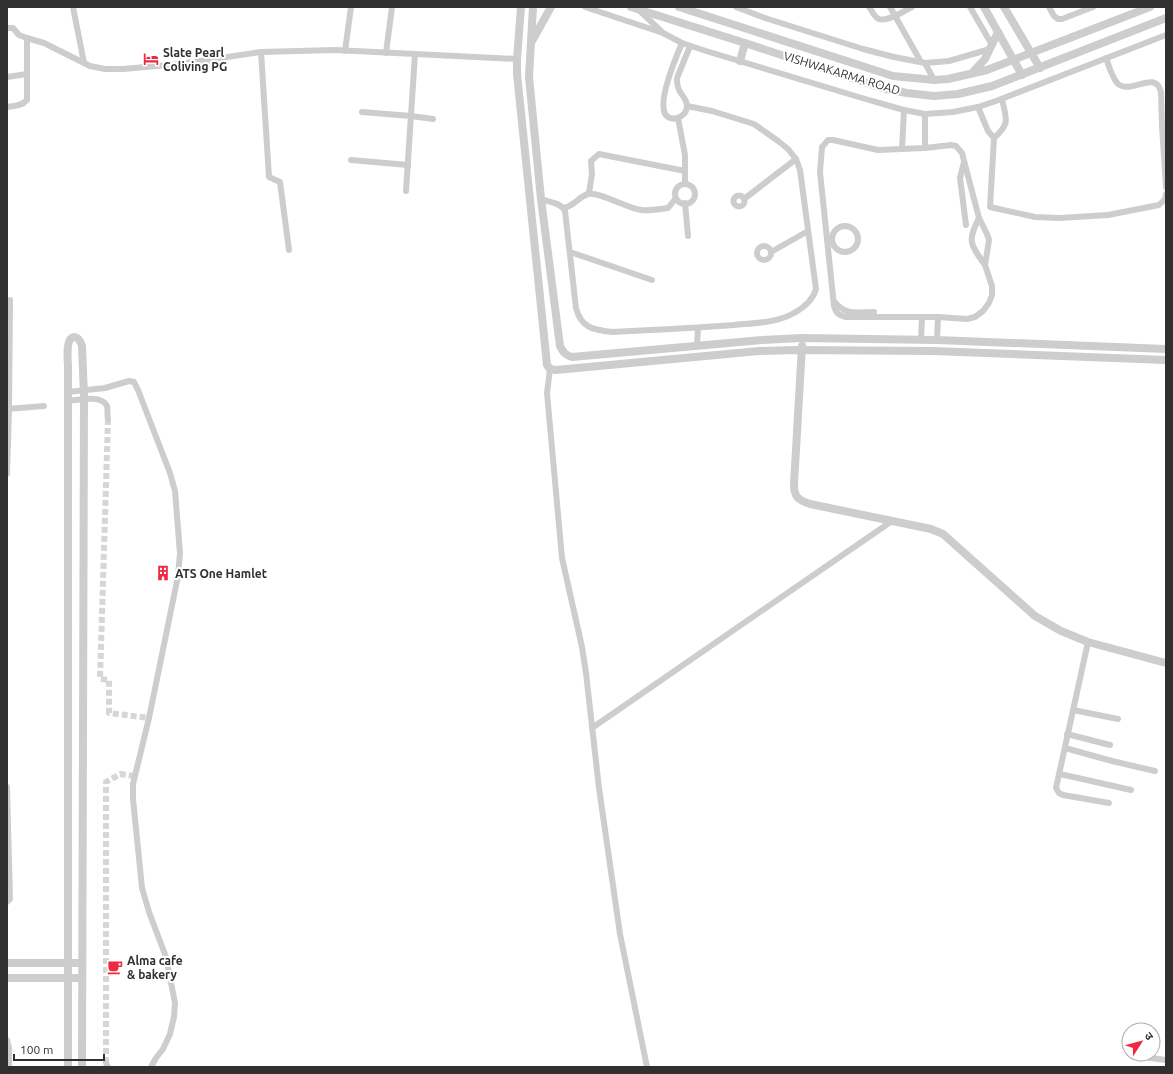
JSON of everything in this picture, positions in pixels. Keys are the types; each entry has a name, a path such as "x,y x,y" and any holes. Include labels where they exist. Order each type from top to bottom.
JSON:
{"street":[{"path":"73,7 84,63"},
{"path":"345,51 351,7"},
{"path":"386,53 392,7"},
{"path":"518,7 520,22"},
{"path":"521,7 517,74 547,365 550,370 547,394 562,558 582,647 620,934 647,1067"},
{"path":"533,7 529,77 560,346 562,352 566,355 572,357 762,340 802,338 937,340 1166,349"},
{"path":"531,43 551,7"},
{"path":"585,7 663,33 690,46 789,77 904,110 925,114 953,112 978,107 1166,35"},
{"name":"VISHWAKARMA ROAD","path":"679,7 893,76 934,80 948,79 987,70 1150,7"},
{"path":"736,7 764,18 863,49 923,63 949,61 991,47"},
{"path":"869,7 879,19 883,20 895,16 912,7"},
{"path":"890,7 934,80"},
{"path":"970,7 991,47"},
{"path":"984,7 1022,75"},
{"path":"1004,7 1040,68"},
{"path":"1049,7 1054,16 1058,19 1062,19 1093,7"},
{"path":"635,8 663,33"},
{"name":"VISHWAKARMA ROAD","path":"635,8 885,89 934,96 958,94 992,86 1166,18"},
{"path":"7,28 13,28 19,35 44,43 84,63 104,69 123,69 188,63 261,52 334,50 517,59"},
{"path":"972,73 985,59 998,32"},
{"path":"7,107 25,103 27,100 27,38"},
{"path":"682,43 669,77 663,103 665,114 674,119 683,116 686,111 687,106 678,90 677,78 690,46"},
{"path":"740,61 745,43"},
{"path":"261,52 269,177 280,182 289,250"},
{"path":"406,191 415,54"},
{"path":"1106,58 1115,79 1122,86 1128,87 1154,82 1158,84 1160,88 1166,188"},
{"path":"7,77 27,74"},
{"path":"994,138 1002,131 1007,121 1002,99"},
{"path":"564,208 578,315 584,324 600,331 612,332 698,328 773,320 794,314 808,304 814,297 816,289 800,170 796,159 788,149 754,124 712,111 687,106"},
{"path":"978,107 988,131 994,138 990,207 1040,217 1058,218 1108,215 1159,205 1165,199 1166,194"},
{"path":"902,149 904,110"},
{"path":"362,112 433,119"},
{"path":"925,114 925,148"},
{"path":"678,118 685,152 684,184"},
{"path":"979,218 972,231 971,237 973,247 985,265 992,286 992,295 989,303 983,311 975,317 967,319 938,317 840,316 836,313 833,300 820,172 822,147 828,140 878,150 925,148 951,145 956,146 962,153 979,218 988,234 989,240 985,265"},
{"path":"589,194 592,174 591,161 599,154 685,171"},
{"path":"744,199 796,159"},
{"path":"351,160 408,165"},
{"path":"964,161 960,178 966,225"},
{"path":"684,184 690,186 694,191 694,197 690,202 681,203 676,198 675,195 678,186 684,184"},
{"path":"542,199 564,208 570,206 584,196 596,194 619,204 642,210 668,208 676,198"},
{"path":"685,203 688,236"},
{"path":"846,227 852,229 857,235 856,246 850,251 840,251 834,247 832,240 834,233 839,228 846,227"},
{"path":"771,252 808,231"},
{"path":"826,231 834,233"},
{"path":"828,252 834,247"},
{"path":"570,252 652,280"},
{"path":"7,474 10,300"},
{"path":"833,300 842,310 850,312 874,312"},
{"path":"921,340 922,317"},
{"path":"937,340 938,317"},
{"path":"698,328 698,346"},
{"path":"68,1067 68,344 69,340 74,337 78,338 82,346 84,390 82,1067"},
{"path":"802,338 794,484 794,491 797,498 802,502 810,504 892,522 931,528 943,534 1035,616 1061,631 1088,642 1166,663"},
{"path":"550,370 759,351 801,356 933,351 1166,360"},
{"path":"68,392 105,388 129,381 134,382 170,472 175,491 180,553 178,576 149,718 133,784 133,799 142,888 149,912 166,957 175,1003 174,1018 170,1034 151,1067"},
{"path":"68,401 84,399 103,401 107,406 108,419"},
{"path":"8,409 44,406"},
{"path":"592,728 817,572 892,522"},
{"path":"1088,642 1056,788 1059,793 1110,803"},
{"path":"1073,710 1118,719"},
{"path":"1068,734 1110,746"},
{"path":"1065,748 1155,771"},
{"path":"1060,774 1131,790"},
{"path":"7,787 10,899 7,902"},
{"path":"7,963 82,963"},
{"path":"7,978 82,978"},
{"path":"7,1040 9,1048 9,1067"}],"tunnel":[{"path":"108,419 100,679 109,680 109,713 149,718"},
{"path":"106,1063 106,782 120,774 135,776"}],"place":[{"name":"Slate Pearl Coliving PG","path":"151,59"},
{"name":"ATS One Hamlet","path":"163,573"},
{"name":"Alma cafe & bakery","path":"115,967"}]}
